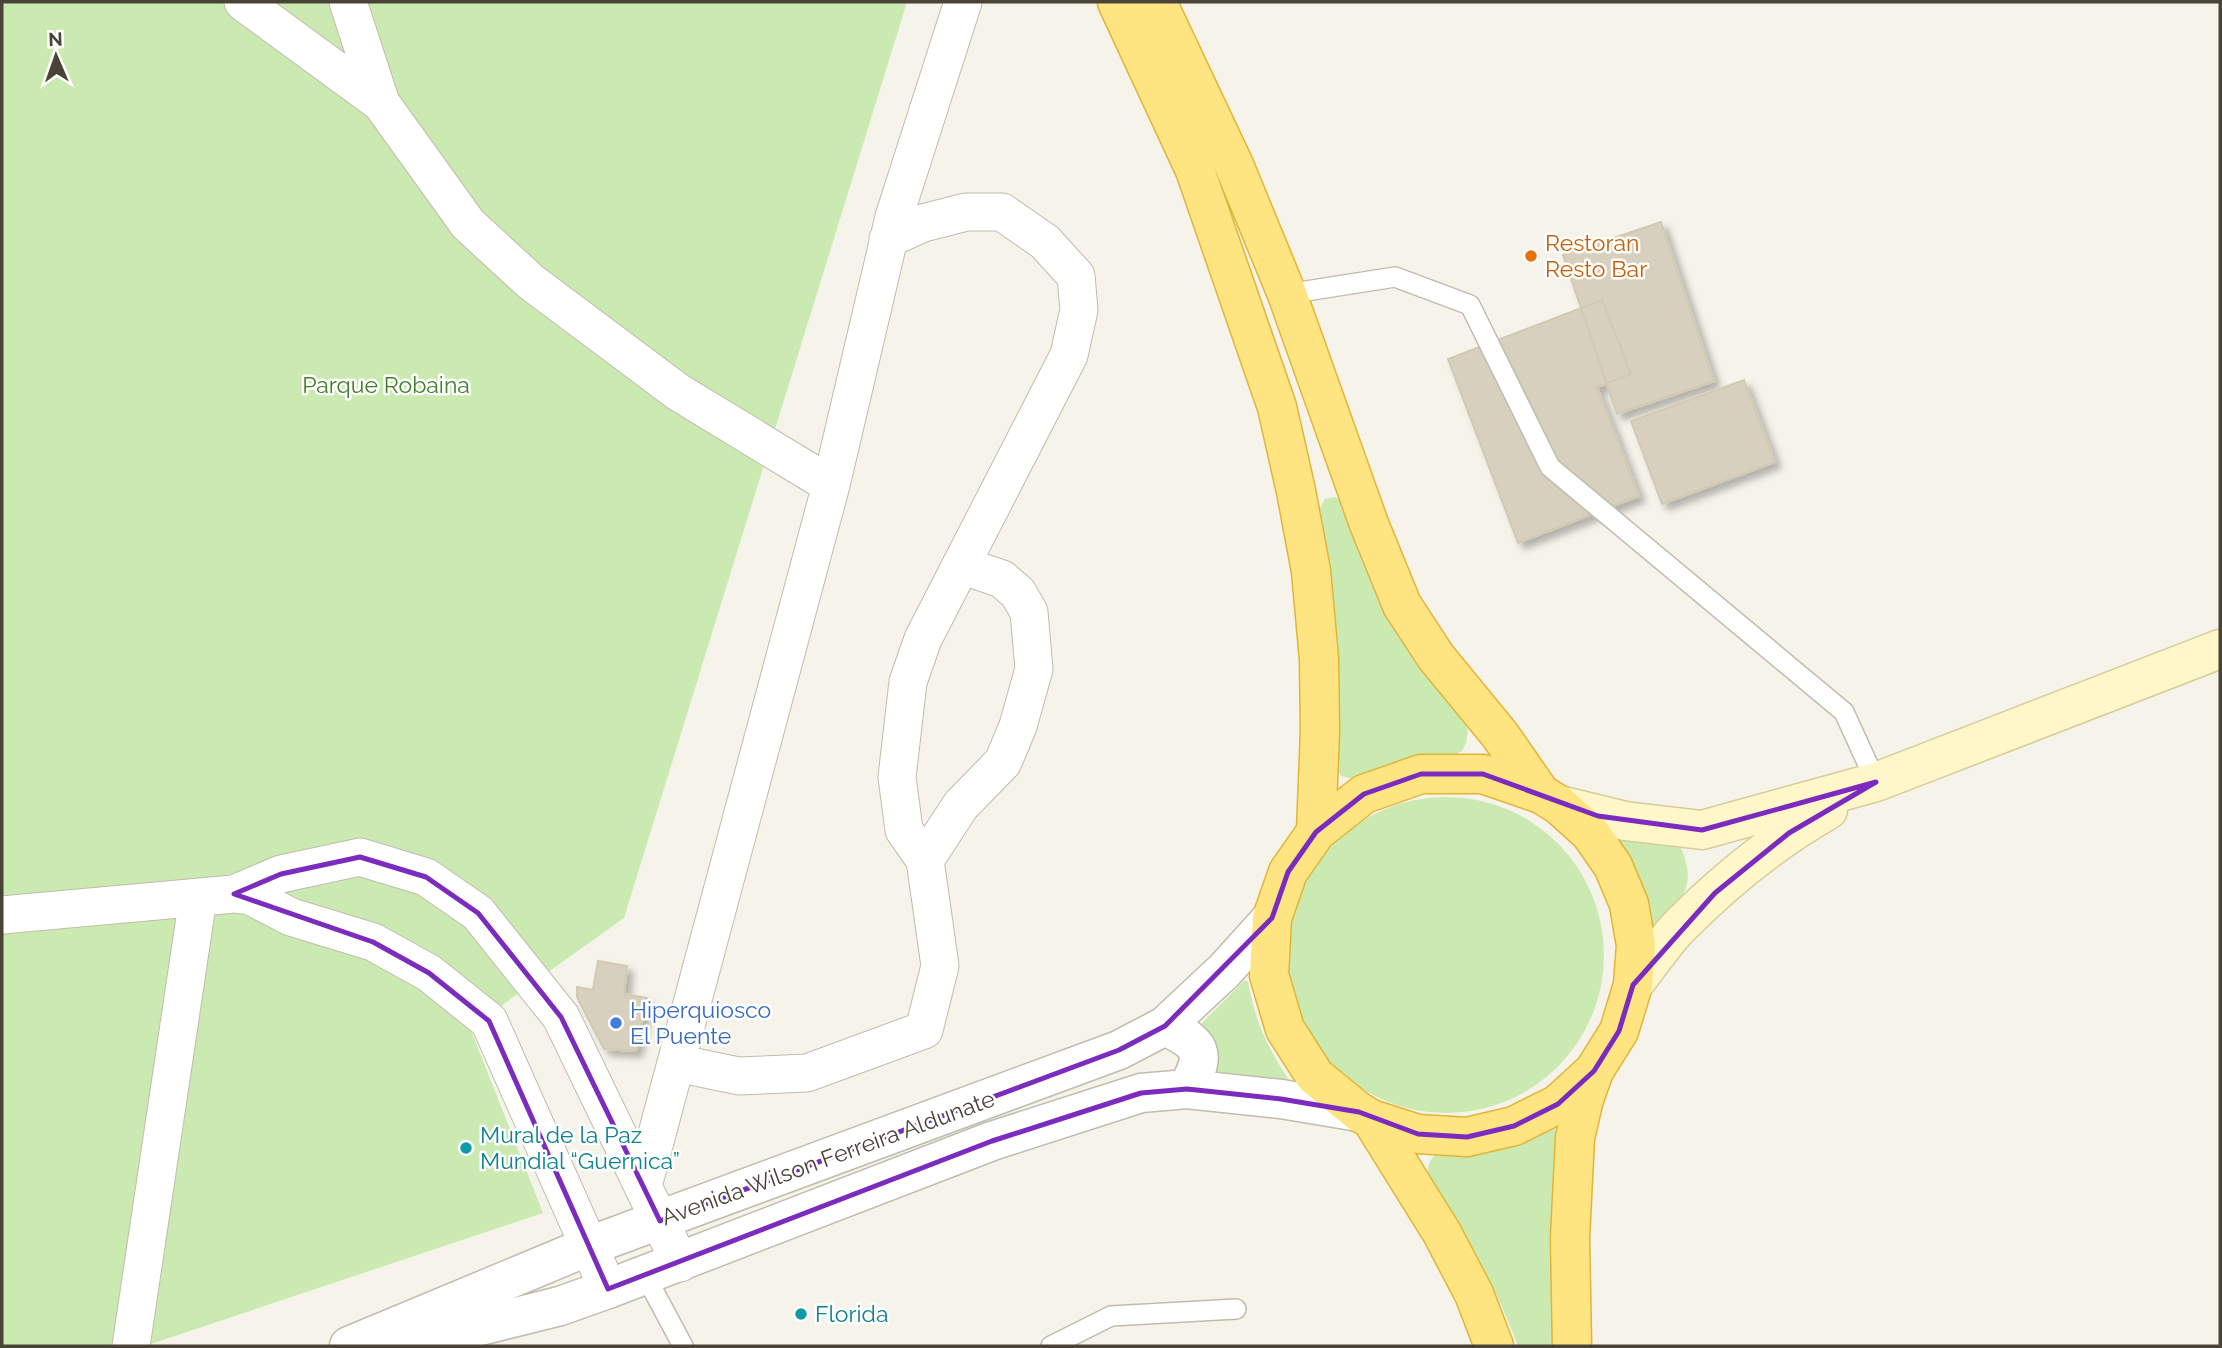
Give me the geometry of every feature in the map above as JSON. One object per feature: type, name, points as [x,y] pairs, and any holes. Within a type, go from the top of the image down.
[{"type":"highway","points":[[1117,2],[1195,170],[1277,407],[1311,571],[1317,634],[1320,731],[1316,832]]},
{"type":"highway","points":[[1157,2],[1234,165],[1287,294],[1369,524],[1402,605],[1436,657],[1550,800],[1590,833],[1613,866],[1629,904],[1636,944],[1633,985],[1619,1031],[1594,1071],[1575,1138],[1570,1238],[1572,1346]]},
{"type":"highway","points":[[1550,800],[1483,774],[1421,774],[1364,794],[1316,832],[1288,872],[1272,918],[1269,975],[1284,1029],[1315,1076],[1365,1115],[1418,1134],[1467,1137],[1514,1126],[1558,1104],[1594,1071]]},
{"type":"highway","points":[[1365,1115],[1442,1233],[1474,1294],[1494,1346]]},
{"type":"main road","points":[[1550,800],[1625,821],[1702,830],[1876,782],[2220,649]]},
{"type":"main road","points":[[1633,985],[1675,932],[1715,893],[1789,833],[1876,782]]},
{"type":"street","points":[[243,2],[381,103]]},
{"type":"street","points":[[348,2],[381,103],[468,225],[531,282],[678,391],[831,485]]},
{"type":"street","points":[[643,1186],[831,485],[888,239],[963,2]]},
{"type":"street","points":[[676,1063],[738,1076],[807,1073],[924,1030],[940,966],[925,859],[904,830],[897,777],[908,682],[923,639],[1069,355],[1080,310],[1076,276],[1045,242],[1002,212],[966,212],[923,223],[888,239]]},
{"type":"street","points":[[925,859],[961,805],[1003,762],[1018,726],[1034,669],[1029,612],[1018,593],[1002,579],[961,565]]},
{"type":"street","points":[[234,894],[281,874],[360,857],[426,877],[478,913],[562,1017],[680,1263]]},
{"type":"street","points":[[2,915],[234,894],[250,896],[290,917],[373,942],[429,973],[489,1021],[608,1289]]},
{"type":"street","points":[[131,1346],[198,898]]},
{"type":"street","name":"Avenida Wilson Ferreira Aldunate","points":[[349,1346],[589,1246],[1119,1050],[1166,1026],[1224,971],[1272,918]]},
{"type":"street","points":[[1166,1026],[1190,1038],[1197,1050],[1198,1068],[1187,1089]]},
{"type":"street","name":"Avenida Wilson Ferreira Aldunate","points":[[398,1346],[560,1306],[680,1263],[992,1141],[1141,1093],[1187,1089],[1281,1099],[1365,1115]]},
{"type":"lane","points":[[1287,294],[1395,277],[1470,305],[1550,467],[1844,712],[1876,782]]},
{"type":"lane","points":[[645,1275],[683,1346]]},
{"type":"lane","points":[[1051,1346],[1111,1316],[1236,1309]]},
{"type":"highlighted area","points":[[1421,774],[1483,774],[1598,816],[1702,830],[1876,782],[1789,833],[1715,893],[1633,985],[1619,1031],[1594,1071],[1558,1104],[1514,1126],[1467,1137],[1418,1134],[1359,1112],[1281,1099],[1187,1089],[1141,1093],[992,1141],[608,1289],[489,1021],[429,973],[373,942],[234,894],[281,874],[360,857],[426,877],[478,913],[561,1017],[660,1221],[1119,1050],[1165,1026],[1272,918],[1288,872],[1316,832],[1364,794]]},
{"type":"green space","name":"Parque Robaina","points":[[2,2],[907,2],[624,918],[470,1028],[543,1213],[145,1346],[2,1346]]},
{"type":"green space","points":[[1335,497],[1344,503],[1464,721],[1468,731],[1466,743],[1462,751],[1452,756],[1410,759],[1353,779],[1341,776],[1338,771],[1336,674],[1320,508],[1325,499]]},
{"type":"green space","points":[[1446,797],[1477,800],[1506,809],[1534,824],[1568,855],[1592,895],[1601,924],[1604,955],[1601,986],[1592,1015],[1577,1043],[1546,1077],[1506,1101],[1477,1110],[1446,1113],[1415,1110],[1386,1101],[1358,1086],[1324,1055],[1300,1015],[1291,986],[1288,955],[1291,924],[1300,895],[1315,867],[1346,833],[1386,809],[1415,800]]},
{"type":"green space","points":[[1606,831],[1649,844],[1681,848],[1688,874],[1687,884],[1679,901],[1654,927],[1647,926]]},
{"type":"green space","points":[[1245,980],[1248,982],[1263,1033],[1289,1080],[1288,1084],[1211,1073],[1198,1027]]},
{"type":"green space","points":[[1549,1125],[1561,1134],[1556,1346],[1518,1346],[1480,1261],[1433,1186],[1428,1166],[1435,1155]]},
{"type":"building","points":[[1661,222],[1714,381],[1617,414],[1563,255]]},
{"type":"building","points":[[1602,300],[1631,374],[1597,387],[1639,496],[1518,543],[1448,359]]},
{"type":"building","points":[[1744,380],[1775,462],[1662,504],[1631,421]]},
{"type":"building","name":"Hiperquiosco El Puente","points":[[598,961],[627,966],[624,994],[647,998],[636,1051],[604,1049],[577,997],[577,987],[593,990]]},
{"type":"place","name":"Restoran Resto Bar","points":[[1531,256]]},
{"type":"place","name":"Hiperquiosco El Puente","points":[[616,1023]]},
{"type":"place","name":"Mural de la Paz Mundial “Guernica”","points":[[466,1148]]},
{"type":"place","name":"Florida","points":[[801,1314]]}]
